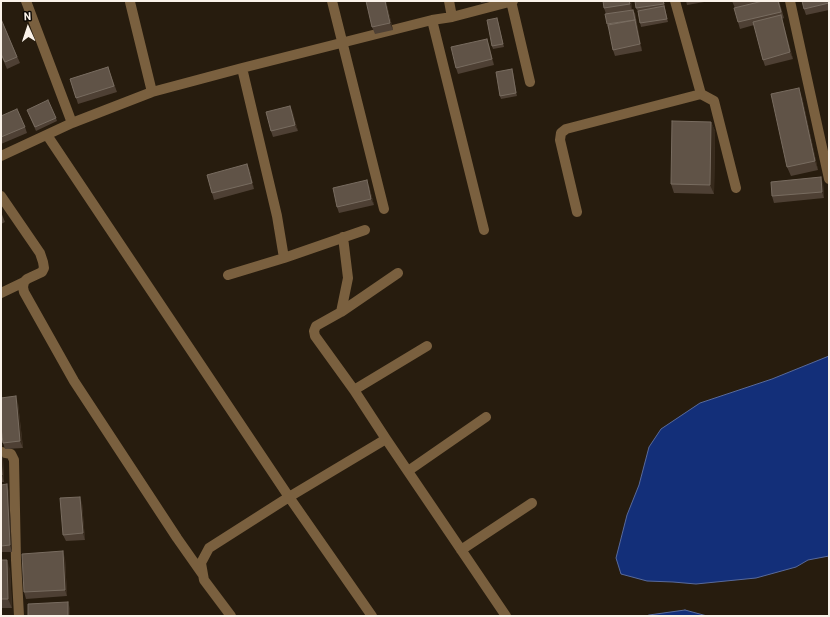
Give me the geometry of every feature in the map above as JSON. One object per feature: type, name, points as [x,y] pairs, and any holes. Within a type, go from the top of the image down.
[{"type":"street","points":[[26,1],[72,124]]},
{"type":"street","points":[[130,1],[152,92]]},
{"type":"street","points":[[332,1],[384,209]]},
{"type":"street","points":[[449,1],[452,17]]},
{"type":"street","points":[[1,156],[72,124],[152,92],[242,68],[512,1],[530,82]]},
{"type":"street","points":[[675,1],[701,94]]},
{"type":"street","points":[[790,1],[829,179]]},
{"type":"street","points":[[432,20],[484,230]]},
{"type":"street","points":[[242,68],[277,216],[284,258]]},
{"type":"street","points":[[577,212],[560,140],[561,133],[566,129],[701,94],[714,100],[736,188]]},
{"type":"street","points":[[47,136],[289,497],[372,616]]},
{"type":"street","points":[[1,196],[40,253],[44,268],[42,272],[1,293]]},
{"type":"street","points":[[228,275],[284,258],[365,230]]},
{"type":"street","points":[[341,312],[348,278],[343,237]]},
{"type":"street","points":[[398,273],[341,312],[316,326],[314,331],[315,336],[354,390],[506,616]]},
{"type":"street","points":[[24,282],[24,292],[74,381],[177,538],[203,574]]},
{"type":"street","points":[[354,390],[427,346]]},
{"type":"street","points":[[408,471],[486,417]]},
{"type":"street","points":[[230,616],[204,580],[201,563],[209,548],[289,497],[386,439]]},
{"type":"street","points":[[1,452],[11,454],[14,460],[12,560],[19,616]]},
{"type":"street","points":[[461,550],[532,503]]},
{"type":"water","points":[[829,356],[829,556],[808,560],[796,567],[756,578],[696,584],[647,581],[621,574],[616,558],[627,515],[639,485],[649,447],[661,429],[700,403],[772,379]]},
{"type":"water","points":[[685,610],[707,616],[646,616],[649,615]]},
{"type":"building","points":[[366,1],[385,1],[390,23],[372,27]]},
{"type":"building","points":[[603,1],[629,1],[630,4],[604,8]]},
{"type":"building","points":[[635,1],[663,1],[664,4],[636,8]]},
{"type":"building","points":[[763,1],[778,1],[781,12],[738,22],[734,8]]},
{"type":"building","points":[[802,1],[829,1],[829,3],[804,9]]},
{"type":"building","points":[[664,6],[667,19],[640,23],[638,11]]},
{"type":"building","points":[[633,10],[635,20],[607,24],[605,14]]},
{"type":"building","points":[[781,15],[790,52],[763,60],[753,22]]},
{"type":"building","points":[[497,18],[503,44],[492,46],[487,20]]},
{"type":"building","points":[[1,19],[17,57],[5,62],[1,54]]},
{"type":"building","points":[[635,20],[640,44],[613,50],[608,25]]},
{"type":"building","points":[[487,39],[492,59],[456,68],[451,47]]},
{"type":"building","points":[[108,67],[114,86],[76,98],[70,79]]},
{"type":"building","points":[[512,69],[516,93],[500,96],[496,72]]},
{"type":"building","points":[[799,88],[815,161],[787,167],[771,94]]},
{"type":"building","points":[[48,100],[56,118],[35,127],[27,110]]},
{"type":"building","points":[[290,106],[295,125],[271,131],[266,112]]},
{"type":"building","points":[[17,109],[25,127],[1,137],[1,116]]},
{"type":"building","points":[[672,121],[711,122],[710,185],[671,184]]},
{"type":"building","points":[[247,164],[252,183],[212,193],[207,175]]},
{"type":"building","points":[[821,177],[822,192],[772,196],[771,182]]},
{"type":"building","points":[[367,180],[371,199],[337,207],[333,188]]},
{"type":"building","points":[[16,396],[20,441],[3,443],[1,428],[1,398]]},
{"type":"building","points":[[7,484],[10,545],[1,546],[1,485]]},
{"type":"building","points":[[80,497],[83,533],[63,535],[60,498]]},
{"type":"building","points":[[63,551],[65,590],[24,592],[22,554]]},
{"type":"building","points":[[1,560],[7,560],[8,599],[1,599]]},
{"type":"building","points":[[68,602],[68,616],[28,616],[28,604]]}]
